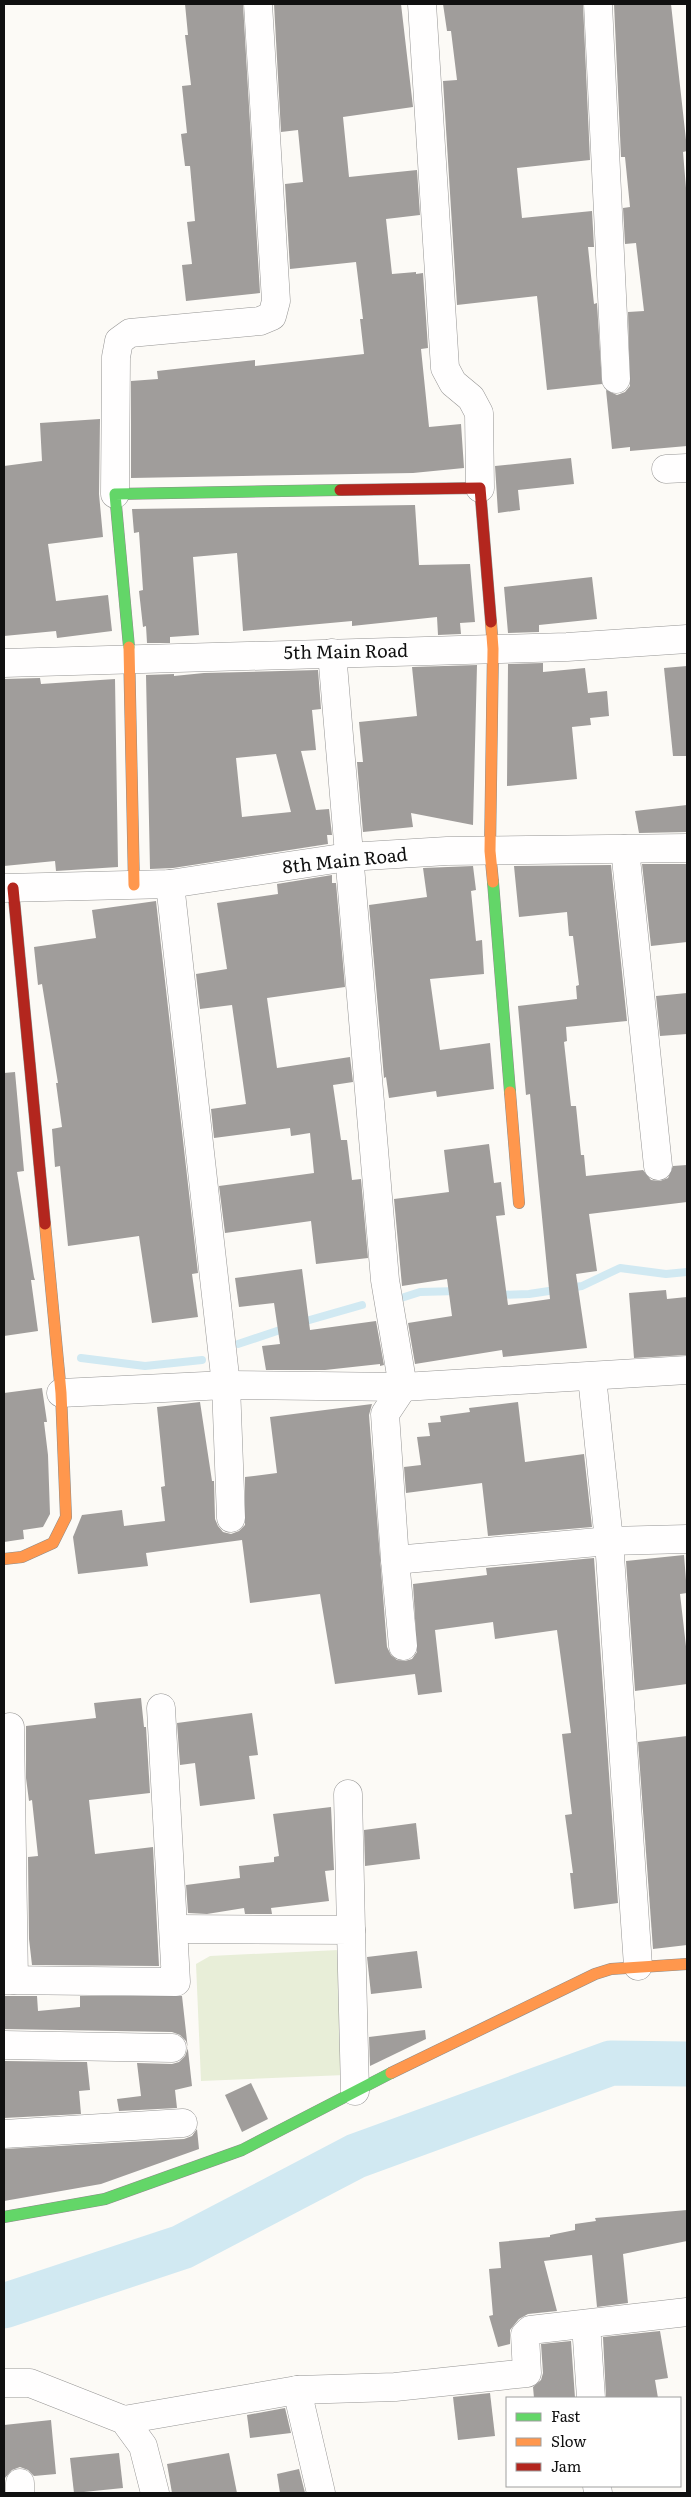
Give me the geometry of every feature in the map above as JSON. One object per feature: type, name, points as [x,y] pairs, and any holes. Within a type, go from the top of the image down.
[{"type":"street","points":[[134,885],[130,659],[115,494],[116,357],[120,341],[130,333],[260,321],[272,316],[276,301],[258,4]]},
{"type":"street","points":[[422,4],[445,368],[453,383],[471,398],[479,413],[480,488],[493,649],[490,851],[519,1203]]},
{"type":"street","points":[[598,4],[616,379]]},
{"type":"street","points":[[115,494],[480,488]]},
{"type":"street","name":"5th Main Road","points":[[4,663],[332,652],[567,647],[687,638]]},
{"type":"street","points":[[332,652],[385,1280],[403,1387],[385,1414],[403,1646]]},
{"type":"street","name":"8th Main Road","points":[[8,888],[170,884],[348,857],[490,851],[687,848]]},
{"type":"street","points":[[625,849],[658,1166]]},
{"type":"street","points":[[170,884],[226,1385],[231,1518]]},
{"type":"street","points":[[4,1559],[22,1557],[53,1543],[66,1517],[61,1393],[8,888]]},
{"type":"street","points":[[61,1393],[226,1385],[403,1387],[687,1370]]},
{"type":"street","points":[[592,1377],[609,1542],[638,1966]]},
{"type":"street","points":[[395,1560],[609,1542],[687,1539]]},
{"type":"street","points":[[10,1726],[9,1980],[176,1982],[161,1708]]},
{"type":"street","points":[[348,1794],[355,2090]]},
{"type":"street","points":[[174,1929],[351,1930]]},
{"type":"street","points":[[4,2217],[105,2199],[242,2150],[355,2090],[595,1974],[611,1969],[638,1966],[687,1964]]},
{"type":"street","points":[[4,2045],[172,2048]]},
{"type":"street","points":[[4,2134],[183,2123]]},
{"type":"street","points":[[124,2420],[297,2390],[395,2387],[526,2372],[524,2335],[530,2330],[687,2312]]},
{"type":"street","points":[[586,2324],[591,2397]]},
{"type":"street","points":[[4,2383],[30,2383],[124,2420],[144,2446],[155,2493]]},
{"type":"street","points":[[297,2390],[321,2493]]},
{"type":"green space","points":[[339,1950],[345,2075],[201,2081],[196,1964],[210,1956]]},
{"type":"building","points":[[185,4],[243,4],[260,293],[186,301],[182,265],[192,264],[187,222],[195,221],[190,166],[185,166],[181,134],[187,133],[182,86],[191,85],[185,35],[188,35]]},
{"type":"building","points":[[274,4],[401,4],[413,107],[343,117],[349,177],[417,170],[420,215],[386,219],[392,274],[423,273],[428,348],[421,349],[429,427],[461,424],[464,468],[413,473],[131,478],[131,381],[158,379],[157,371],[255,360],[255,366],[364,354],[360,319],[363,319],[356,262],[290,269],[285,184],[303,182],[298,130],[281,132]]},
{"type":"building","points":[[443,4],[583,4],[590,160],[517,168],[522,218],[592,211],[594,247],[588,247],[594,304],[597,303],[602,384],[547,390],[537,296],[457,305],[443,81],[457,80],[451,31],[447,31]]},
{"type":"building","points":[[614,4],[671,4],[687,149],[687,151],[683,152],[687,200],[687,446],[630,451],[630,447],[612,449],[606,390],[617,395],[625,392],[630,386],[628,312],[644,311],[636,243],[625,244],[623,208],[630,207],[625,157],[621,157]]},
{"type":"building","points":[[100,419],[99,494],[103,537],[48,544],[56,601],[108,595],[112,631],[57,638],[56,631],[4,636],[4,466],[42,461],[40,423]]},
{"type":"building","points":[[571,458],[574,484],[518,490],[520,510],[498,513],[495,466]]},
{"type":"building","points":[[415,505],[419,565],[470,564],[475,622],[460,623],[461,634],[438,635],[437,617],[352,626],[352,621],[243,631],[237,553],[193,557],[199,635],[170,637],[170,643],[147,643],[146,626],[143,627],[139,591],[143,590],[139,532],[134,533],[132,509]]},
{"type":"building","points":[[592,577],[597,619],[539,625],[539,632],[508,633],[504,587]]},
{"type":"building","points":[[543,663],[543,672],[585,668],[588,693],[607,691],[609,716],[590,718],[591,725],[572,727],[577,779],[507,786],[508,664]]},
{"type":"building","points":[[477,665],[473,825],[411,813],[413,827],[363,832],[357,762],[363,762],[359,722],[417,716],[412,667]]},
{"type":"building","points":[[687,666],[687,756],[673,756],[664,668]]},
{"type":"building","points":[[318,670],[321,709],[312,710],[316,750],[301,751],[316,810],[329,809],[332,835],[327,835],[328,844],[173,868],[150,869],[146,675],[174,674],[174,676],[204,673]],"holes":[[[276,754],[291,812],[242,817],[236,758]]]},
{"type":"building","points":[[40,678],[41,684],[115,679],[118,867],[56,871],[55,861],[4,866],[4,679]]},
{"type":"building","points":[[687,805],[687,832],[639,833],[635,811]]},
{"type":"building","points":[[642,864],[687,864],[687,942],[651,946]]},
{"type":"building","points":[[611,865],[627,1021],[566,1027],[567,1041],[564,1042],[571,1106],[576,1106],[581,1155],[584,1155],[586,1176],[643,1170],[651,1180],[660,1181],[668,1178],[673,1166],[687,1165],[687,1202],[589,1214],[597,1271],[576,1274],[587,1348],[503,1357],[502,1350],[415,1364],[408,1323],[452,1316],[447,1279],[402,1286],[394,1199],[449,1192],[444,1150],[489,1144],[494,1183],[501,1182],[505,1215],[496,1216],[508,1305],[550,1299],[530,1094],[526,1095],[518,1006],[577,999],[576,986],[579,985],[573,936],[569,936],[567,912],[519,917],[514,866]]},
{"type":"building","points":[[473,866],[476,890],[471,891],[476,941],[482,940],[484,974],[430,979],[440,1050],[490,1043],[494,1089],[437,1097],[436,1091],[389,1098],[386,1077],[384,1078],[369,905],[427,897],[423,868]]},
{"type":"building","points":[[332,875],[332,883],[336,883],[345,987],[267,998],[277,1068],[350,1057],[353,1082],[333,1085],[341,1140],[347,1140],[352,1180],[361,1179],[368,1258],[316,1264],[311,1221],[225,1233],[219,1186],[314,1173],[310,1133],[291,1136],[290,1128],[214,1138],[211,1109],[246,1104],[232,1005],[200,1009],[196,974],[227,969],[217,903],[278,894],[277,884]]},
{"type":"building","points":[[156,901],[198,1273],[192,1274],[198,1317],[152,1323],[139,1236],[68,1246],[60,1166],[55,1167],[52,1129],[62,1127],[56,1083],[58,1083],[42,984],[38,985],[34,947],[96,938],[92,910]]},
{"type":"building","points":[[687,993],[687,1034],[660,1036],[656,996]]},
{"type":"building","points":[[15,1072],[24,1171],[17,1172],[35,1280],[31,1280],[38,1331],[4,1336],[4,1073]]},
{"type":"building","points":[[302,1269],[310,1330],[376,1321],[384,1365],[325,1370],[266,1370],[262,1346],[280,1344],[274,1303],[239,1307],[235,1278]]},
{"type":"building","points":[[666,1290],[667,1299],[687,1297],[687,1355],[634,1358],[629,1293]]},
{"type":"building","points":[[42,1388],[47,1422],[44,1422],[48,1455],[50,1514],[43,1527],[23,1530],[24,1539],[4,1542],[4,1393]]},
{"type":"building","points":[[200,1402],[212,1481],[214,1481],[215,1519],[223,1532],[231,1534],[239,1531],[245,1525],[245,1477],[277,1473],[270,1417],[372,1404],[369,1415],[387,1647],[391,1655],[397,1660],[405,1661],[412,1659],[417,1652],[413,1584],[487,1575],[486,1568],[594,1558],[618,1903],[574,1909],[570,1873],[573,1873],[565,1815],[572,1814],[562,1734],[571,1733],[557,1630],[495,1639],[493,1622],[435,1630],[442,1692],[418,1695],[415,1674],[335,1684],[320,1594],[250,1603],[242,1540],[146,1553],[148,1566],[78,1574],[73,1537],[82,1515],[122,1510],[124,1526],[165,1521],[161,1487],[165,1486],[157,1407]]},
{"type":"building","points":[[518,1402],[525,1462],[584,1454],[592,1527],[488,1536],[482,1483],[406,1493],[404,1467],[421,1465],[417,1437],[430,1436],[428,1423],[441,1422],[440,1416],[470,1412],[469,1408]]},
{"type":"building","points":[[684,1555],[687,1593],[680,1594],[687,1655],[687,1684],[635,1691],[626,1561]]},
{"type":"building","points":[[141,1698],[144,1727],[146,1727],[150,1793],[89,1800],[95,1854],[153,1847],[159,1966],[32,1965],[29,1939],[28,1857],[38,1856],[32,1800],[29,1801],[26,1778],[26,1726],[96,1718],[94,1703]]},
{"type":"building","points":[[252,1713],[258,1755],[249,1756],[255,1799],[200,1806],[195,1763],[180,1765],[177,1723]]},
{"type":"building","points":[[687,1736],[687,1945],[653,1949],[638,1742]]},
{"type":"building","points":[[331,1807],[334,1870],[325,1871],[329,1901],[271,1908],[272,1914],[245,1914],[244,1908],[207,1914],[188,1913],[186,1885],[240,1878],[239,1866],[274,1862],[274,1857],[279,1856],[273,1814]]},
{"type":"building","points":[[416,1823],[420,1859],[365,1866],[364,1830]]},
{"type":"building","points":[[417,1951],[422,1988],[371,1994],[367,1957]]},
{"type":"building","points":[[4,1996],[37,1996],[38,2011],[80,2007],[80,1996],[182,1996],[188,2047],[186,2041],[180,2035],[172,2032],[4,2029]]},
{"type":"building","points":[[425,2030],[426,2039],[370,2066],[369,2037]]},
{"type":"building","points":[[188,2048],[192,2086],[175,2090],[177,2108],[119,2111],[117,2099],[141,2096],[137,2063],[172,2064],[179,2062],[185,2056]]},
{"type":"building","points":[[4,2061],[87,2062],[90,2090],[79,2091],[81,2114],[4,2118]]},
{"type":"building","points":[[251,2083],[268,2119],[242,2132],[225,2095]]},
{"type":"building","points":[[197,2129],[199,2149],[101,2184],[4,2201],[4,2149],[184,2139],[192,2136]]},
{"type":"building","points":[[687,2210],[687,2241],[623,2254],[628,2303],[597,2307],[592,2255],[544,2261],[557,2311],[528,2314],[519,2319],[510,2330],[510,2344],[498,2347],[489,2316],[493,2315],[489,2269],[501,2268],[499,2242],[550,2237],[550,2235],[575,2230],[575,2224],[596,2221],[595,2218]]},
{"type":"building","points":[[660,2331],[668,2378],[655,2380],[658,2397],[606,2397],[603,2337]]},
{"type":"building","points":[[571,2341],[575,2397],[534,2397],[533,2387],[541,2380],[543,2373],[541,2344]]},
{"type":"building","points":[[490,2393],[495,2436],[458,2440],[453,2397]]},
{"type":"building","points":[[285,2408],[291,2433],[250,2438],[247,2415]]},
{"type":"building","points":[[51,2420],[56,2474],[34,2476],[28,2470],[20,2467],[12,2470],[4,2479],[4,2425]]},
{"type":"building","points":[[119,2453],[123,2488],[74,2493],[70,2458]]},
{"type":"building","points":[[229,2453],[237,2493],[172,2493],[167,2464]]},
{"type":"building","points":[[299,2469],[305,2493],[280,2493],[277,2474]]},
{"type":"waterway","points":[[496,1295],[529,1294],[582,1286],[620,1268],[666,1274],[687,1272]]},
{"type":"waterway","points":[[398,1299],[420,1292],[458,1291]]},
{"type":"waterway","points":[[299,1323],[362,1305]]},
{"type":"waterway","points":[[238,1344],[286,1328]]},
{"type":"waterway","points":[[81,1358],[145,1366],[202,1360]]},
{"type":"waterway","points":[[4,2306],[182,2247],[356,2156],[611,2063],[687,2064]]},
{"type":"traffic: fast","points":[[129,647],[115,494],[340,490]]},
{"type":"traffic: fast","points":[[493,882],[510,1092]]},
{"type":"traffic: fast","points":[[4,2217],[105,2199],[242,2150],[391,2073]]},
{"type":"traffic: slow","points":[[491,622],[493,649],[490,851],[493,882]]},
{"type":"traffic: slow","points":[[129,647],[134,885]]},
{"type":"traffic: slow","points":[[510,1092],[519,1203]]},
{"type":"traffic: slow","points":[[4,1559],[22,1557],[53,1543],[66,1517],[61,1393],[45,1224]]},
{"type":"traffic: slow","points":[[391,2073],[595,1974],[611,1969],[687,1964]]},
{"type":"traffic: jam","points":[[340,490],[480,488],[491,622]]},
{"type":"traffic: jam","points":[[13,888],[45,1224]]}]
